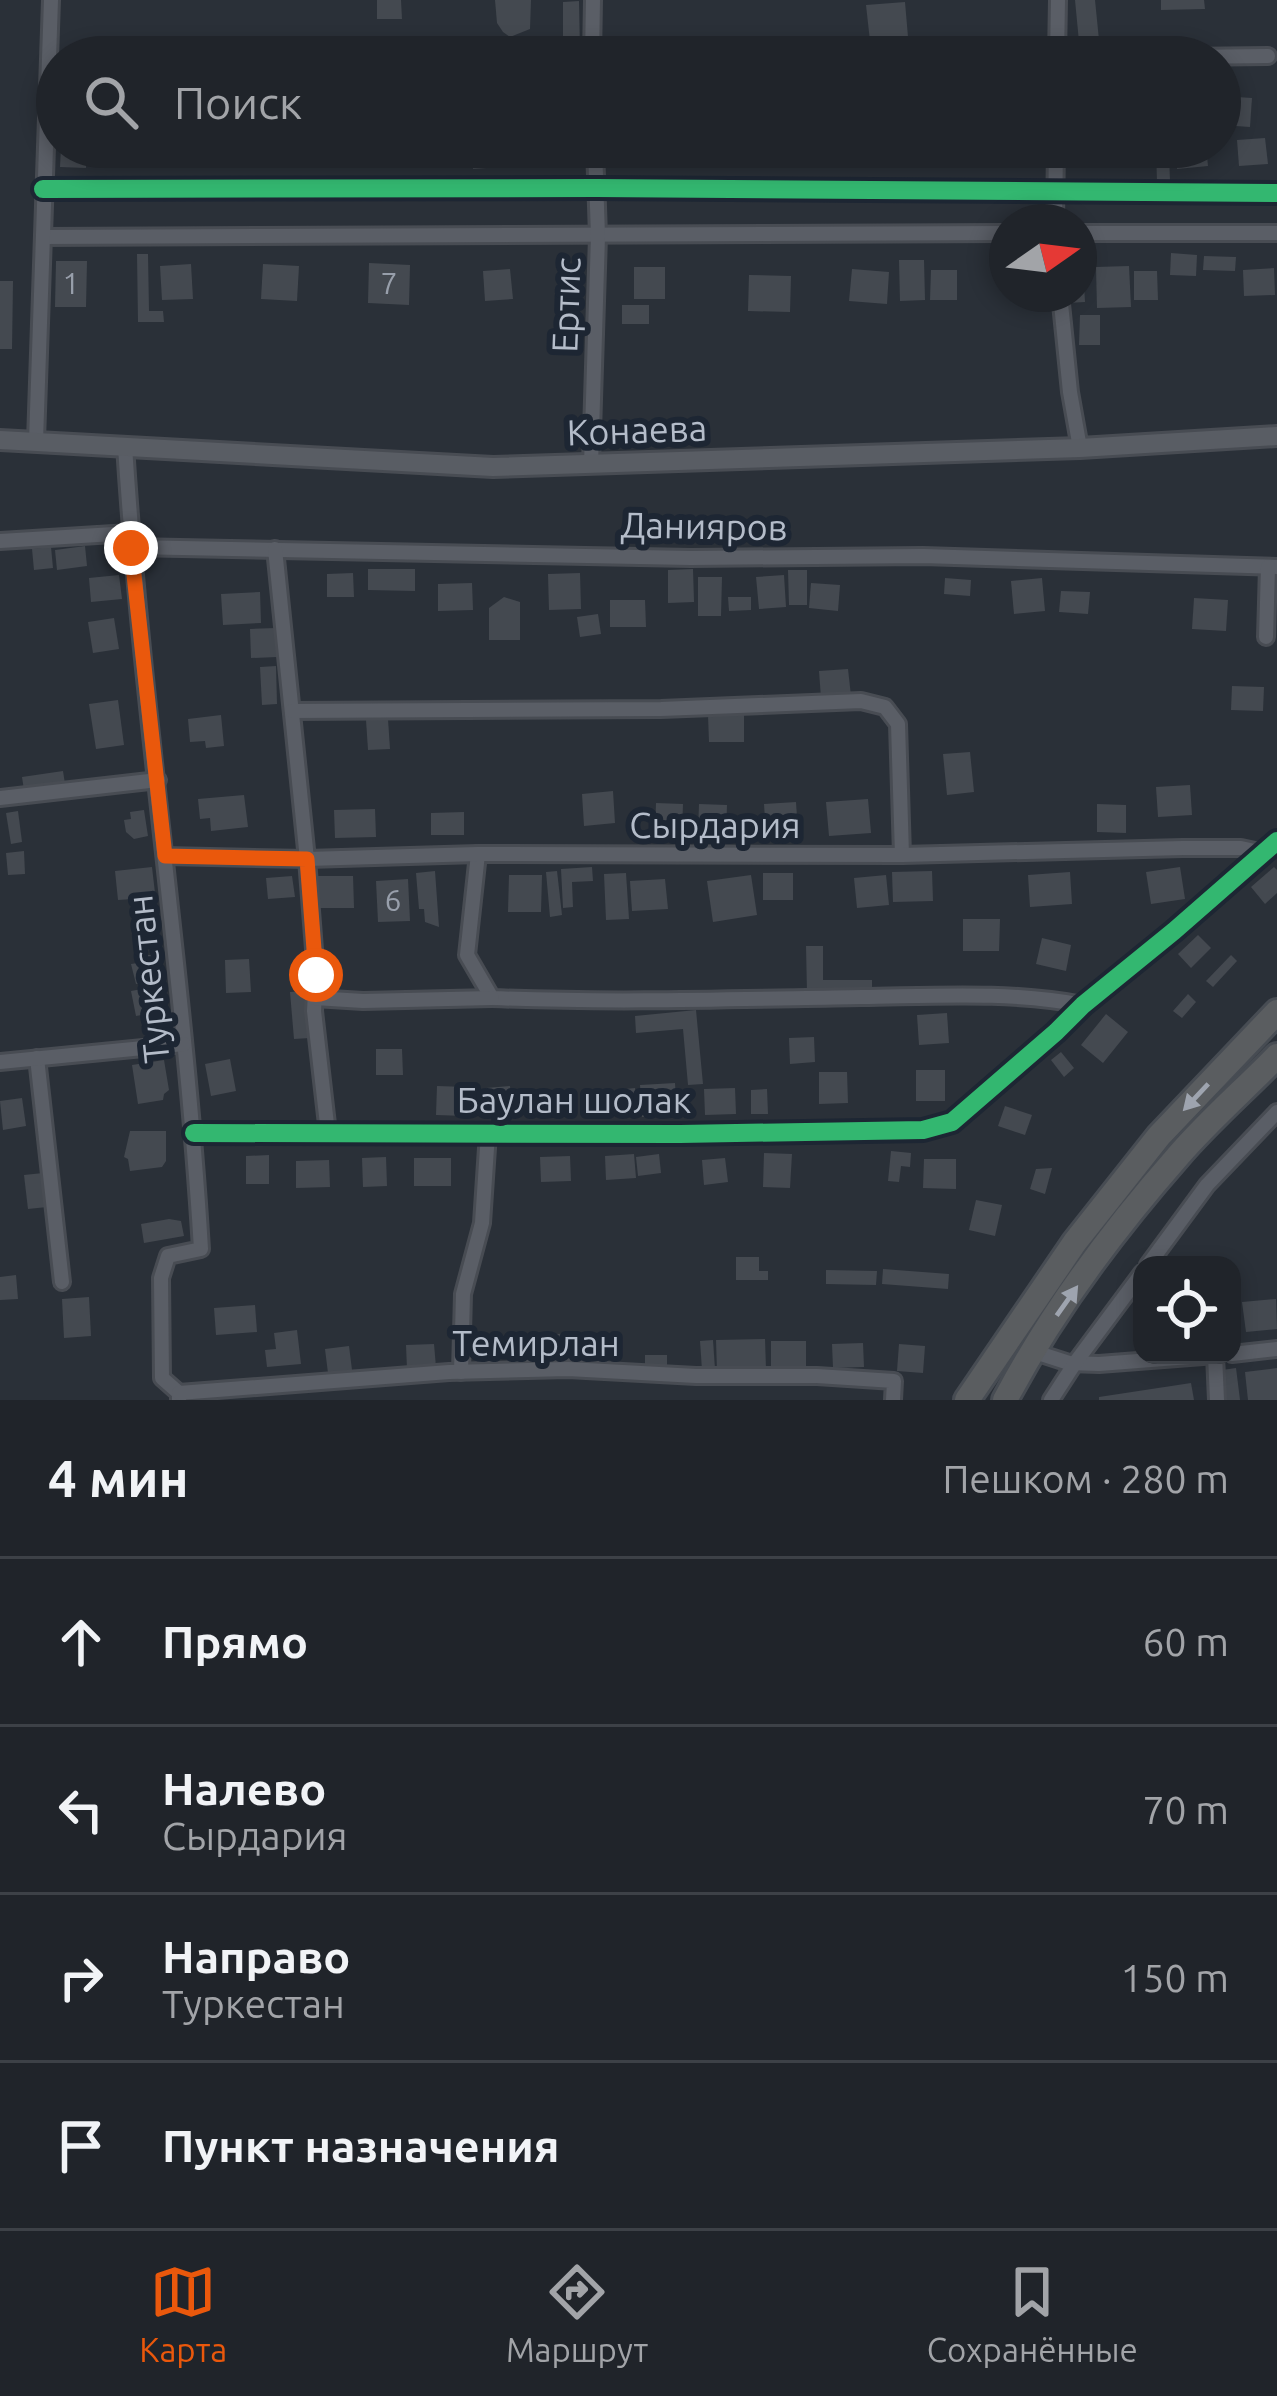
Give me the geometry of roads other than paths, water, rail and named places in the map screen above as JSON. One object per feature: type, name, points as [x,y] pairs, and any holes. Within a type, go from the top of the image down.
[{"type":"highway","points":[[967,1400],[1075,1242],[1159,1136],[1277,1012]]},
{"type":"highway","points":[[1005,1400],[1096,1258],[1179,1154],[1277,1056]]},
{"type":"main road","name":"Конаева","points":[[0,440],[493,467],[1080,448],[1277,436]]},
{"type":"street","points":[[50,0],[52,36]]},
{"type":"street","points":[[592,36],[593,0]]},
{"type":"street","points":[[1057,36],[1058,0]]},
{"type":"street","points":[[1241,56],[1268,56]]},
{"type":"street","points":[[36,441],[45,168]]},
{"type":"street","name":"Ертис","points":[[591,465],[596,168]]},
{"type":"street","points":[[1056,168],[1056,204]]},
{"type":"street","points":[[44,189],[1277,193]]},
{"type":"street","points":[[43,237],[989,233]]},
{"type":"street","points":[[1097,233],[1277,233]]},
{"type":"street","points":[[1062,312],[1080,448]]},
{"type":"street","name":"Туркестан","points":[[125,446],[194,1132],[201,1249],[167,1256],[161,1278],[162,1378],[179,1396]]},
{"type":"street","name":"Данияров","points":[[0,541],[131,540],[275,549],[691,558],[922,556],[1272,567]]},
{"type":"street","points":[[275,549],[307,859],[328,1133]]},
{"type":"street","points":[[1266,638],[1272,567]]},
{"type":"street","points":[[292,711],[662,709],[861,700],[885,706],[898,724],[902,855]]},
{"type":"street","points":[[0,798],[158,780]]},
{"type":"street","points":[[315,998],[954,995],[1083,1005],[1277,841]]},
{"type":"street","name":"Сырдария","points":[[165,856],[902,855],[1183,848],[1264,853]]},
{"type":"street","points":[[478,854],[467,955],[492,998]]},
{"type":"street","name":"Баулан шолак","points":[[194,1132],[923,1130],[952,1122],[1083,1005]]},
{"type":"street","points":[[0,1062],[184,1044]]},
{"type":"street","points":[[38,1058],[62,1282]]},
{"type":"street","points":[[1155,1256],[1208,1185],[1277,1112]]},
{"type":"street","points":[[461,1372],[463,1294],[482,1223],[488,1133]]},
{"type":"street","points":[[1051,1400],[1133,1285]]},
{"type":"street","points":[[1241,1353],[1277,1349]]},
{"type":"street","points":[[1033,1351],[1075,1363],[1133,1361]]},
{"type":"street","points":[[1216,1364],[1217,1400]]},
{"type":"street","name":"Темирлан","points":[[179,1396],[461,1372],[568,1370],[895,1382],[893,1400]]}]
